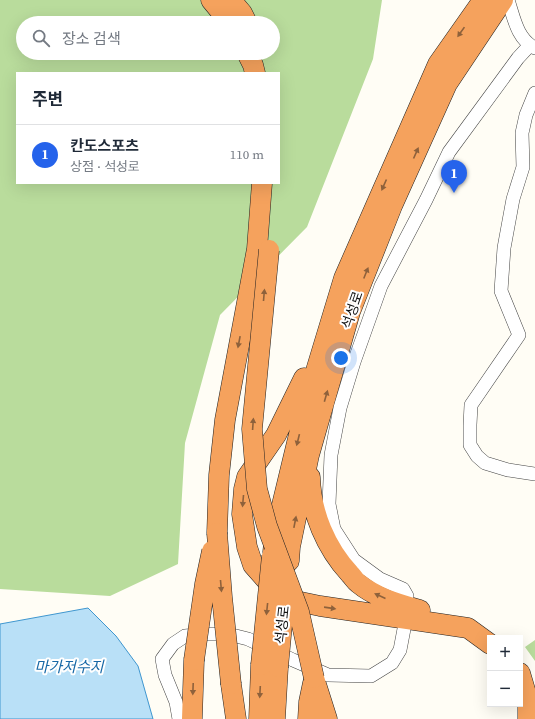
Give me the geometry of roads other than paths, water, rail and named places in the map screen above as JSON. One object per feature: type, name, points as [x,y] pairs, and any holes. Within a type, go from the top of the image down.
[{"type":"highway","points":[[211,0],[224,16]]},
{"type":"highway","points":[[231,0],[244,16]]},
{"type":"highway","name":"석성로","points":[[259,719],[270,666],[281,558],[275,534],[308,397],[328,329],[344,278],[438,64],[483,0]]},
{"type":"highway","name":"석성로","points":[[281,558],[290,547],[309,455],[350,312],[392,206],[447,84],[503,0]]},
{"type":"highway","points":[[250,60],[255,72]]},
{"type":"highway","points":[[264,60],[267,72]]},
{"type":"highway","points":[[262,184],[263,249],[252,429],[256,489],[267,526],[299,612],[314,678],[309,702],[314,718]]},
{"type":"highway","points":[[236,719],[222,597],[217,533],[219,474],[224,420],[263,249],[275,184]]},
{"type":"highway","points":[[328,329],[276,435],[247,477],[244,489],[242,514],[247,546],[254,565],[275,590],[296,601],[320,606],[468,628],[487,642]]},
{"type":"highway","points":[[309,455],[310,484],[316,515],[328,544],[341,564],[358,583],[375,594],[397,604],[469,621],[489,635]]},
{"type":"highway","points":[[192,719],[194,660],[204,584],[217,533]]},
{"type":"highway","name":"석성로","points":[[270,666],[275,719]]},
{"type":"highway","points":[[523,683],[528,700],[528,719]]},
{"type":"highway","points":[[519,707],[520,719]]},
{"type":"lane","points":[[407,596],[403,589],[380,579],[354,560],[334,529],[329,504],[330,455],[340,408],[354,362],[381,286],[426,200],[449,152],[518,58],[532,47],[520,35],[508,0]]},
{"type":"lane","points":[[535,93],[526,115],[522,133],[524,166],[513,199],[504,248],[500,291],[519,335],[471,405],[470,425],[470,445],[477,456],[485,463],[508,470],[535,474]]},
{"type":"lane","points":[[179,719],[176,702],[165,675],[162,659],[173,644],[185,636],[205,634],[236,636],[248,639],[328,675],[371,676],[392,664],[400,650],[404,629]]},
{"type":"water","name":"마가저수지","points":[[88,608],[116,636],[138,666],[153,719],[0,719],[0,624]]},
{"type":"place","name":"칸도스포츠","points":[[454,193]]}]
